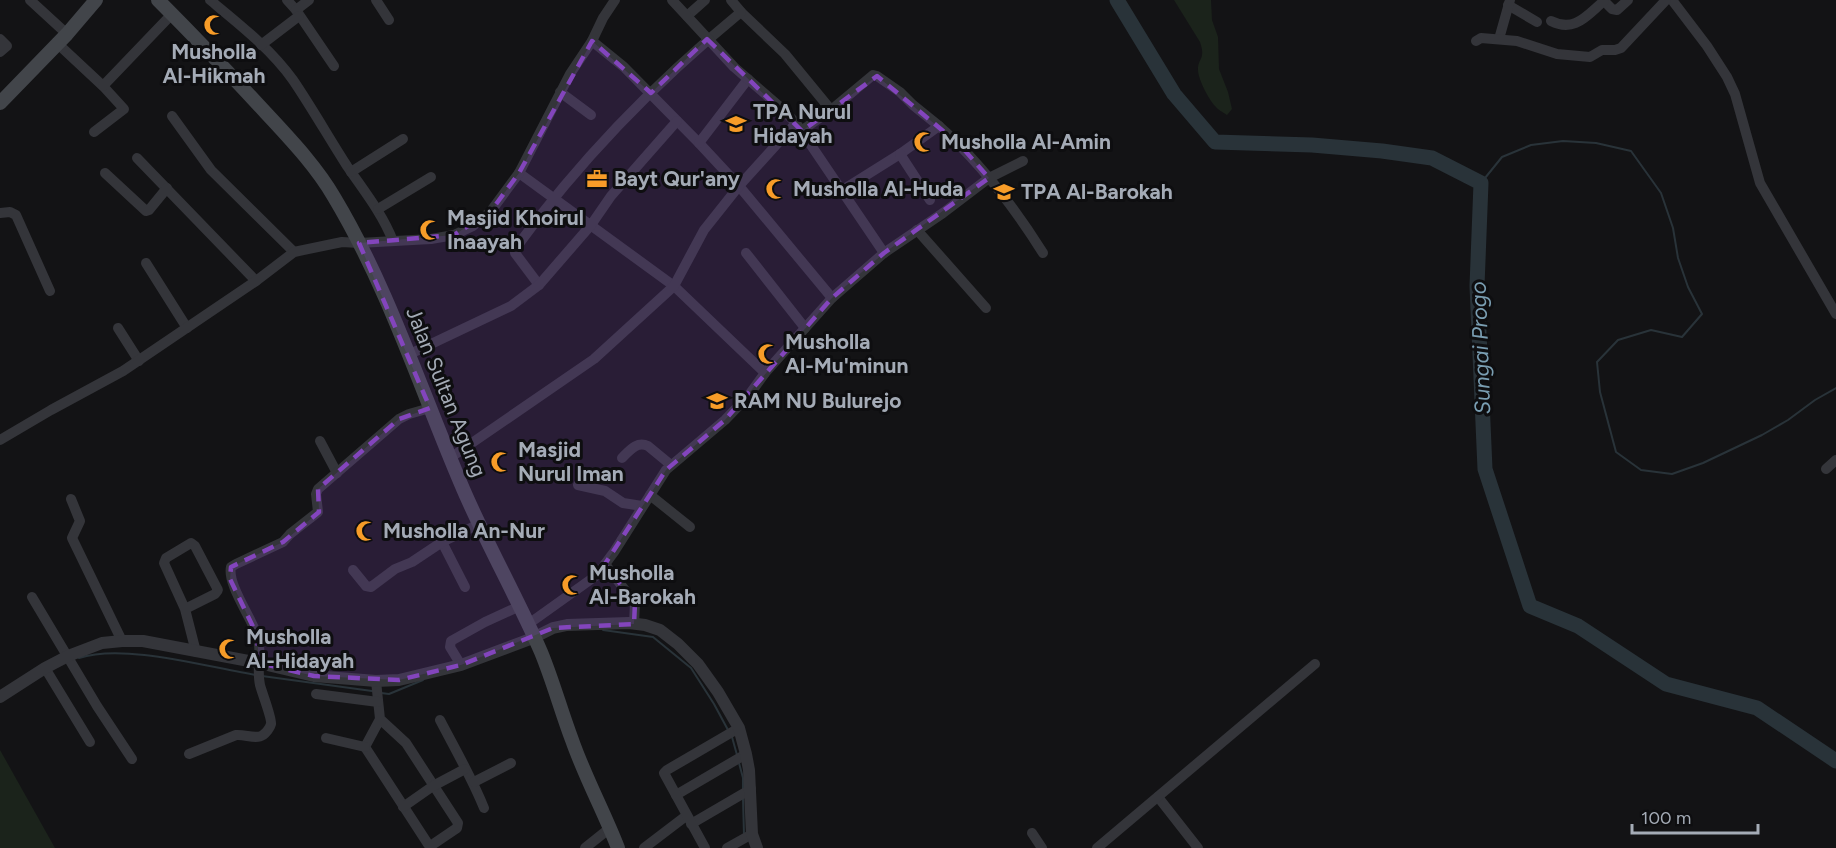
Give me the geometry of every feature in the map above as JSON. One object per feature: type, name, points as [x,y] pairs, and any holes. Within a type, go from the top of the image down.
[{"type":"main road","points":[[0,103],[63,39],[96,0]]},
{"type":"main road","name":"Jalan Sultan Agung","points":[[158,0],[222,65],[303,154],[333,195],[359,243],[410,354],[450,458],[552,678],[572,742],[618,848]]},
{"type":"street","points":[[30,0],[124,110],[94,132]]},
{"type":"street","points":[[210,0],[261,45],[292,79],[351,172],[378,209],[393,241]]},
{"type":"street","points":[[287,0],[334,66]]},
{"type":"street","points":[[261,45],[298,13],[309,0]]},
{"type":"street","points":[[376,0],[389,20]]},
{"type":"street","points":[[0,440],[139,361],[256,281],[294,252],[342,242],[431,239],[454,235],[474,226],[491,211],[519,173],[560,92],[615,0]]},
{"type":"street","points":[[672,0],[707,39],[798,128],[884,253]]},
{"type":"street","points":[[687,16],[705,0]]},
{"type":"street","points":[[731,0],[784,54],[831,110]]},
{"type":"street","points":[[1551,21],[1561,26],[1572,25],[1604,0],[1612,9],[1617,10],[1628,0]]},
{"type":"street","points":[[1476,41],[1481,38],[1517,41],[1557,54],[1590,57],[1602,50],[1620,48],[1666,0]]},
{"type":"street","points":[[1672,0],[1727,77],[1735,94],[1760,183],[1836,314]]},
{"type":"street","points":[[1499,39],[1509,2],[1537,22]]},
{"type":"street","points":[[539,285],[514,250],[539,216],[577,170],[651,93],[707,39],[741,12]]},
{"type":"street","points":[[103,86],[172,14]]},
{"type":"street","points":[[0,39],[7,46],[0,52]]},
{"type":"street","points":[[592,41],[624,67],[699,143],[739,186],[832,298]]},
{"type":"street","points":[[450,458],[594,359],[674,286],[704,230],[739,186],[798,128],[831,110],[873,75],[900,92],[960,145],[1022,219],[1043,253]]},
{"type":"street","points":[[699,143],[748,79]]},
{"type":"street","points":[[560,92],[591,115]]},
{"type":"street","points":[[172,116],[211,170],[294,252]]},
{"type":"street","points":[[410,354],[511,306],[539,285],[591,225],[611,196],[677,121]]},
{"type":"street","points":[[841,191],[939,126]]},
{"type":"street","points":[[351,172],[403,139]]},
{"type":"street","points":[[900,154],[930,200]]},
{"type":"street","points":[[137,158],[256,281]]},
{"type":"street","points":[[535,640],[597,575],[666,470],[725,420],[832,298],[884,253],[988,178],[1023,161]]},
{"type":"street","points":[[105,173],[147,212],[167,188]]},
{"type":"street","points":[[519,173],[674,286],[765,373]]},
{"type":"street","points":[[378,209],[431,177]]},
{"type":"street","points":[[0,213],[10,212],[16,215],[50,291]]},
{"type":"street","points":[[917,230],[986,308]]},
{"type":"street","points":[[746,253],[805,328]]},
{"type":"street","points":[[146,263],[187,328]]},
{"type":"street","points":[[118,328],[139,361]]},
{"type":"street","points":[[189,754],[236,735],[255,737],[266,734],[271,724],[259,669],[260,652],[257,635],[230,579],[231,567],[283,542],[315,515],[319,509],[317,492],[399,419],[430,408]]},
{"type":"street","points":[[320,441],[338,473]]},
{"type":"street","points":[[622,458],[639,444],[644,444],[671,465]]},
{"type":"street","points":[[1826,469],[1836,460]]},
{"type":"street","points":[[579,484],[605,491],[626,504],[642,506]]},
{"type":"street","points":[[650,495],[690,526]]},
{"type":"street","points":[[71,499],[80,521],[72,538],[122,640]]},
{"type":"street","points":[[354,570],[366,586],[370,587],[442,542],[479,524]]},
{"type":"street","points":[[442,542],[465,587]]},
{"type":"street","points":[[185,609],[215,594],[218,590],[195,546],[191,543],[166,558],[164,563],[185,609],[196,652]]},
{"type":"street","points":[[605,564],[635,603],[634,624]]},
{"type":"street","points":[[32,597],[132,759]]},
{"type":"street","points":[[461,665],[450,647],[451,641],[520,606]]},
{"type":"street","points":[[316,694],[377,690],[399,680],[461,665],[535,640],[553,628],[567,625],[634,624],[654,627],[690,656],[718,692],[739,728],[746,754],[751,789],[752,834],[757,848]]},
{"type":"street","points":[[2,691],[48,673],[102,643],[122,640],[143,641],[259,669],[314,676],[377,690]]},
{"type":"street","points":[[1097,848],[1315,664]]},
{"type":"street","points":[[48,673],[90,742]]},
{"type":"street","points":[[365,747],[380,719],[377,690]]},
{"type":"street","points":[[326,738],[365,747],[430,845],[459,826],[406,743],[380,719]]},
{"type":"street","points":[[440,720],[474,782],[484,808]]},
{"type":"street","points":[[705,848],[664,776],[665,771],[739,728]]},
{"type":"street","points":[[676,795],[746,754]]},
{"type":"street","points":[[474,782],[511,763]]},
{"type":"street","points":[[403,807],[433,786],[465,769]]},
{"type":"street","points":[[644,848],[689,820],[751,789]]},
{"type":"street","points":[[1158,797],[1198,848]]},
{"type":"street","points":[[585,848],[610,828]]},
{"type":"street","points":[[1032,833],[1041,848]]},
{"type":"street","points":[[727,848],[752,834]]},
{"type":"highlighted area","points":[[707,39],[802,131],[877,76],[960,145],[989,178],[884,253],[832,298],[725,420],[666,470],[605,564],[635,603],[634,624],[553,628],[461,665],[399,680],[314,676],[259,663],[257,635],[230,579],[231,567],[283,542],[319,512],[318,489],[399,419],[430,408],[359,243],[454,235],[491,211],[519,173],[592,41],[651,93]]},
{"type":"shaded area","points":[[1174,0],[1211,0],[1212,20],[1218,37],[1219,69],[1232,109],[1227,115],[1216,107],[1204,89],[1198,70],[1202,55],[1200,42]]},
{"type":"shaded area","points":[[0,750],[55,848],[0,848]]},
{"type":"waterway","name":"Sungai Progo","points":[[1117,0],[1174,94],[1215,142],[1312,145],[1432,158],[1481,183],[1477,286],[1485,469],[1530,606],[1578,626],[1666,684],[1757,708],[1836,761]]},
{"type":"waterway","points":[[1481,183],[1502,157],[1531,145],[1563,141],[1596,143],[1631,151],[1661,193],[1673,228],[1678,258],[1688,287],[1702,314],[1682,337],[1651,330],[1618,340],[1597,362],[1600,392],[1616,452],[1641,470],[1672,474],[1703,463],[1762,435],[1836,388]]},
{"type":"waterway","points":[[603,630],[653,637],[691,668],[728,730]]},
{"type":"waterway","points":[[79,658],[98,654],[142,655],[256,675]]},
{"type":"waterway","points":[[262,676],[372,691]]},
{"type":"waterway","points":[[381,693],[389,694],[423,680]]},
{"type":"waterway","points":[[732,737],[737,755]]},
{"type":"waterway","points":[[739,763],[743,790]]},
{"type":"waterway","points":[[743,799],[744,835]]},
{"type":"place","name":"Musholla Al-Hikmah","points":[[214,25]]},
{"type":"place","name":"TPA Nurul Hidayah","points":[[736,124]]},
{"type":"place","name":"Musholla Al-Amin","points":[[924,142]]},
{"type":"place","name":"Bayt Qur'any","points":[[597,179]]},
{"type":"place","name":"Musholla Al-Huda","points":[[776,189]]},
{"type":"place","name":"TPA Al-Barokah","points":[[1004,192]]},
{"type":"place","name":"Masjid Khoirul Inaayah","points":[[430,230]]},
{"type":"place","name":"Musholla Al-Mu'minun","points":[[768,354]]},
{"type":"place","name":"RAM NU Bulurejo","points":[[717,401]]},
{"type":"place","name":"Masjid Nurul Iman","points":[[501,462]]},
{"type":"place","name":"Musholla An-Nur","points":[[366,531]]},
{"type":"place","name":"Musholla Al-Barokah","points":[[572,585]]},
{"type":"place","name":"Musholla Al-Hidayah","points":[[229,649]]}]
